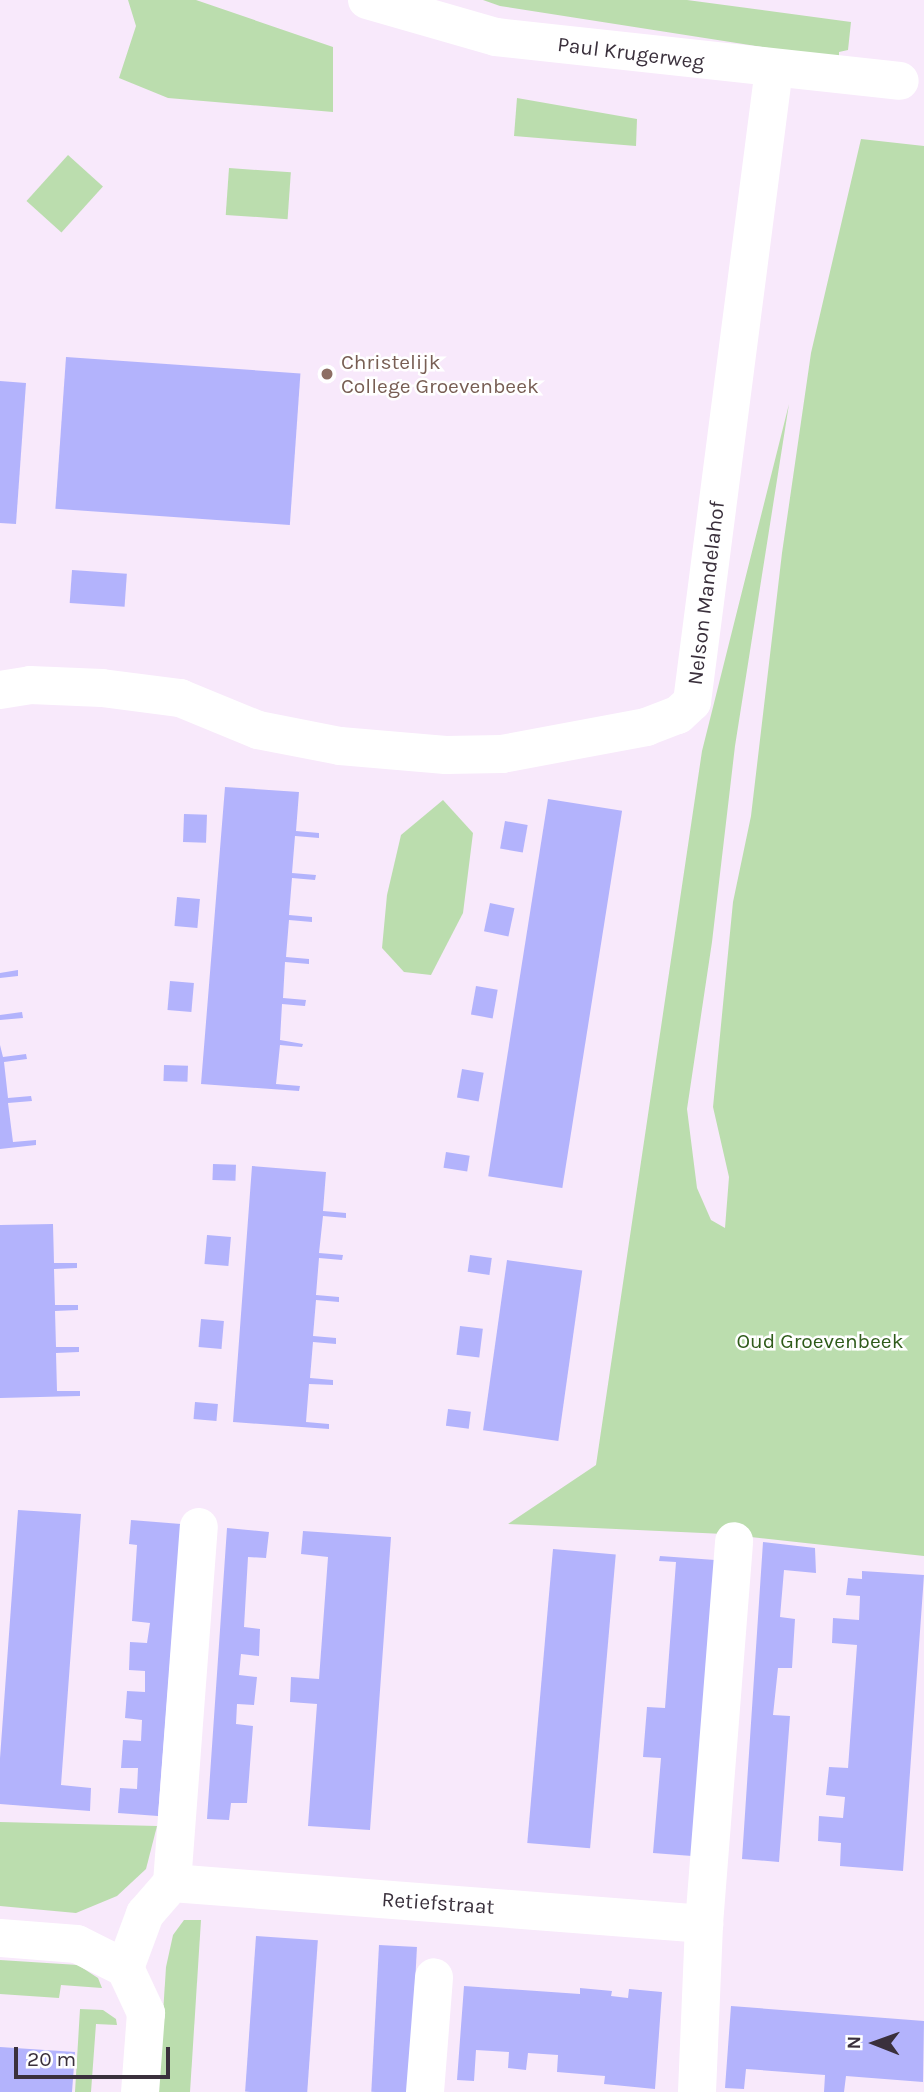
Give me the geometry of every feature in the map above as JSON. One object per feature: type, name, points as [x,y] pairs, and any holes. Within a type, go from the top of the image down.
[{"type":"street","name":"Paul Krugerweg","points":[[367,0],[496,37],[900,81]]},
{"type":"street","name":"Nelson Mandelahof","points":[[0,691],[30,685],[90,687],[180,698],[258,730],[340,746],[446,755],[502,754],[646,727],[678,715],[692,702],[774,69]]},
{"type":"street","points":[[125,1968],[145,1914],[172,1883],[199,1527]]},
{"type":"street","points":[[697,2092],[704,1924],[734,1541]]},
{"type":"street","name":"Retiefstraat","points":[[172,1883],[704,1924]]},
{"type":"street","points":[[0,1938],[76,1944],[125,1968],[146,2013],[140,2092]]},
{"type":"street","points":[[425,2092],[434,1978]]},
{"type":"green space","points":[[128,0],[196,0],[333,47],[333,112],[168,98],[119,78],[136,26]]},
{"type":"green space","points":[[483,0],[687,0],[851,22],[848,50],[839,52],[839,59],[500,6]]},
{"type":"green space","points":[[517,98],[637,119],[636,146],[514,136]]},
{"type":"green space","name":"Oud Groevenbeek","points":[[861,139],[924,146],[924,1556],[724,1534],[508,1524],[596,1465],[702,751],[789,404],[735,746],[712,942],[687,1109],[697,1188],[711,1220],[725,1228],[729,1177],[713,1107],[733,902],[751,816],[782,553],[811,353]]},
{"type":"green space","points":[[68,155],[103,186],[61,233],[27,201]]},
{"type":"green space","points":[[229,168],[291,172],[288,219],[226,215]]},
{"type":"green space","points":[[443,800],[473,833],[463,913],[431,975],[404,972],[382,948],[387,895],[401,835]]},
{"type":"green space","points":[[0,1822],[157,1826],[146,1869],[117,1896],[76,1913],[0,1906]]},
{"type":"green space","points":[[184,1920],[201,1920],[190,2092],[158,2092],[166,1967],[173,1935]]},
{"type":"green space","points":[[0,1960],[78,1965],[98,1978],[102,1988],[61,1985],[59,1998],[0,1994]]},
{"type":"green space","points":[[80,2009],[103,2010],[116,2019],[117,2025],[96,2024],[91,2092],[75,2092]]},
{"type":"building","points":[[66,357],[300,373],[290,525],[55,509]]},
{"type":"building","points":[[0,381],[26,383],[16,524],[0,523]]},
{"type":"building","points":[[72,570],[127,574],[125,607],[70,603]]},
{"type":"building","points":[[225,787],[299,792],[296,831],[319,833],[319,838],[295,836],[292,873],[316,875],[315,880],[292,878],[289,915],[312,917],[312,922],[289,920],[286,957],[309,959],[309,964],[285,962],[283,998],[306,1000],[305,1006],[282,1004],[280,1040],[303,1044],[302,1047],[280,1045],[276,1084],[300,1086],[299,1091],[201,1084]]},
{"type":"building","points":[[548,799],[622,811],[562,1188],[488,1176]]},
{"type":"building","points":[[184,814],[207,815],[206,843],[183,842]]},
{"type":"building","points":[[505,821],[528,825],[523,853],[500,849]]},
{"type":"building","points":[[177,897],[200,899],[197,928],[174,926]]},
{"type":"building","points":[[490,903],[514,908],[508,937],[484,931]]},
{"type":"building","points":[[18,970],[18,976],[0,978],[0,973]]},
{"type":"building","points":[[170,981],[194,983],[191,1012],[167,1010]]},
{"type":"building","points":[[476,986],[498,990],[493,1018],[471,1015]]},
{"type":"building","points":[[22,1012],[23,1018],[0,1020],[0,1015]]},
{"type":"building","points":[[0,1045],[3,1057],[26,1054],[27,1059],[4,1062],[8,1098],[31,1096],[32,1101],[8,1103],[13,1142],[36,1140],[36,1145],[0,1149]]},
{"type":"building","points":[[164,1065],[188,1066],[187,1082],[163,1081]]},
{"type":"building","points":[[462,1069],[484,1073],[479,1101],[457,1098]]},
{"type":"building","points":[[446,1152],[470,1156],[467,1172],[443,1168]]},
{"type":"building","points":[[213,1164],[236,1165],[235,1181],[212,1180]]},
{"type":"building","points":[[252,1166],[326,1172],[323,1211],[346,1213],[346,1218],[323,1216],[319,1253],[343,1255],[342,1260],[319,1258],[316,1295],[339,1297],[339,1302],[316,1300],[313,1336],[336,1338],[336,1344],[313,1342],[310,1378],[333,1380],[333,1385],[309,1384],[306,1422],[329,1424],[329,1429],[233,1422]]},
{"type":"building","points":[[53,1224],[54,1263],[77,1263],[77,1268],[54,1269],[55,1305],[78,1305],[78,1310],[55,1311],[56,1347],[79,1347],[79,1352],[56,1353],[57,1391],[80,1391],[80,1396],[0,1398],[0,1225]]},
{"type":"building","points":[[207,1235],[231,1237],[228,1266],[204,1264]]},
{"type":"building","points":[[470,1255],[492,1258],[489,1275],[468,1272]]},
{"type":"building","points":[[507,1260],[582,1271],[558,1441],[483,1430]]},
{"type":"building","points":[[201,1319],[224,1321],[221,1349],[199,1347]]},
{"type":"building","points":[[460,1326],[483,1329],[479,1358],[456,1355]]},
{"type":"building","points":[[195,1402],[218,1404],[216,1421],[194,1419]]},
{"type":"building","points":[[448,1409],[471,1412],[469,1429],[446,1426]]},
{"type":"building","points":[[18,1510],[81,1514],[61,1785],[91,1788],[90,1811],[0,1804],[0,1758]]},
{"type":"building","points":[[131,1520],[181,1524],[158,1816],[118,1813],[120,1788],[137,1789],[138,1768],[121,1768],[123,1740],[141,1741],[142,1720],[125,1718],[127,1691],[145,1692],[145,1671],[129,1670],[130,1642],[147,1643],[150,1623],[132,1621],[137,1545],[129,1544]]},
{"type":"building","points":[[227,1528],[269,1532],[266,1558],[248,1557],[244,1627],[260,1629],[259,1656],[241,1654],[239,1675],[257,1677],[254,1705],[237,1704],[236,1724],[253,1726],[247,1803],[231,1803],[229,1820],[207,1819]]},
{"type":"building","points":[[303,1531],[391,1537],[370,1830],[308,1826],[317,1704],[290,1702],[291,1677],[319,1679],[328,1557],[301,1554]]},
{"type":"building","points":[[763,1542],[815,1548],[816,1573],[784,1570],[780,1617],[795,1619],[792,1668],[778,1668],[773,1715],[790,1716],[779,1862],[742,1859]]},
{"type":"building","points":[[553,1549],[616,1554],[590,1848],[527,1843]]},
{"type":"building","points":[[660,1556],[715,1560],[692,1856],[653,1853],[661,1758],[643,1757],[647,1707],[665,1708],[676,1562],[659,1561]]},
{"type":"building","points":[[862,1571],[924,1575],[903,1871],[840,1866],[841,1843],[818,1841],[819,1816],[843,1818],[845,1797],[826,1795],[829,1767],[848,1768],[857,1645],[832,1643],[833,1618],[859,1620],[860,1596],[846,1595],[848,1578],[862,1579]]},
{"type":"building","points":[[256,1936],[318,1940],[307,2092],[245,2092]]},
{"type":"building","points":[[379,1945],[417,1947],[409,2092],[371,2092]]},
{"type":"building","points":[[464,1986],[580,1994],[580,1988],[612,1991],[611,1996],[628,1998],[629,1989],[662,1992],[655,2089],[604,2084],[605,2076],[557,2072],[558,2055],[528,2053],[526,2070],[508,2068],[509,2052],[476,2050],[474,2081],[457,2080]]},
{"type":"building","points":[[731,2006],[924,2021],[923,2082],[846,2076],[844,2092],[824,2092],[825,2075],[746,2069],[744,2089],[725,2088]]},
{"type":"building","points":[[0,2047],[75,2052],[72,2092],[0,2092]]},
{"type":"place","name":"Christelijk College Groevenbeek","points":[[327,374]]}]
